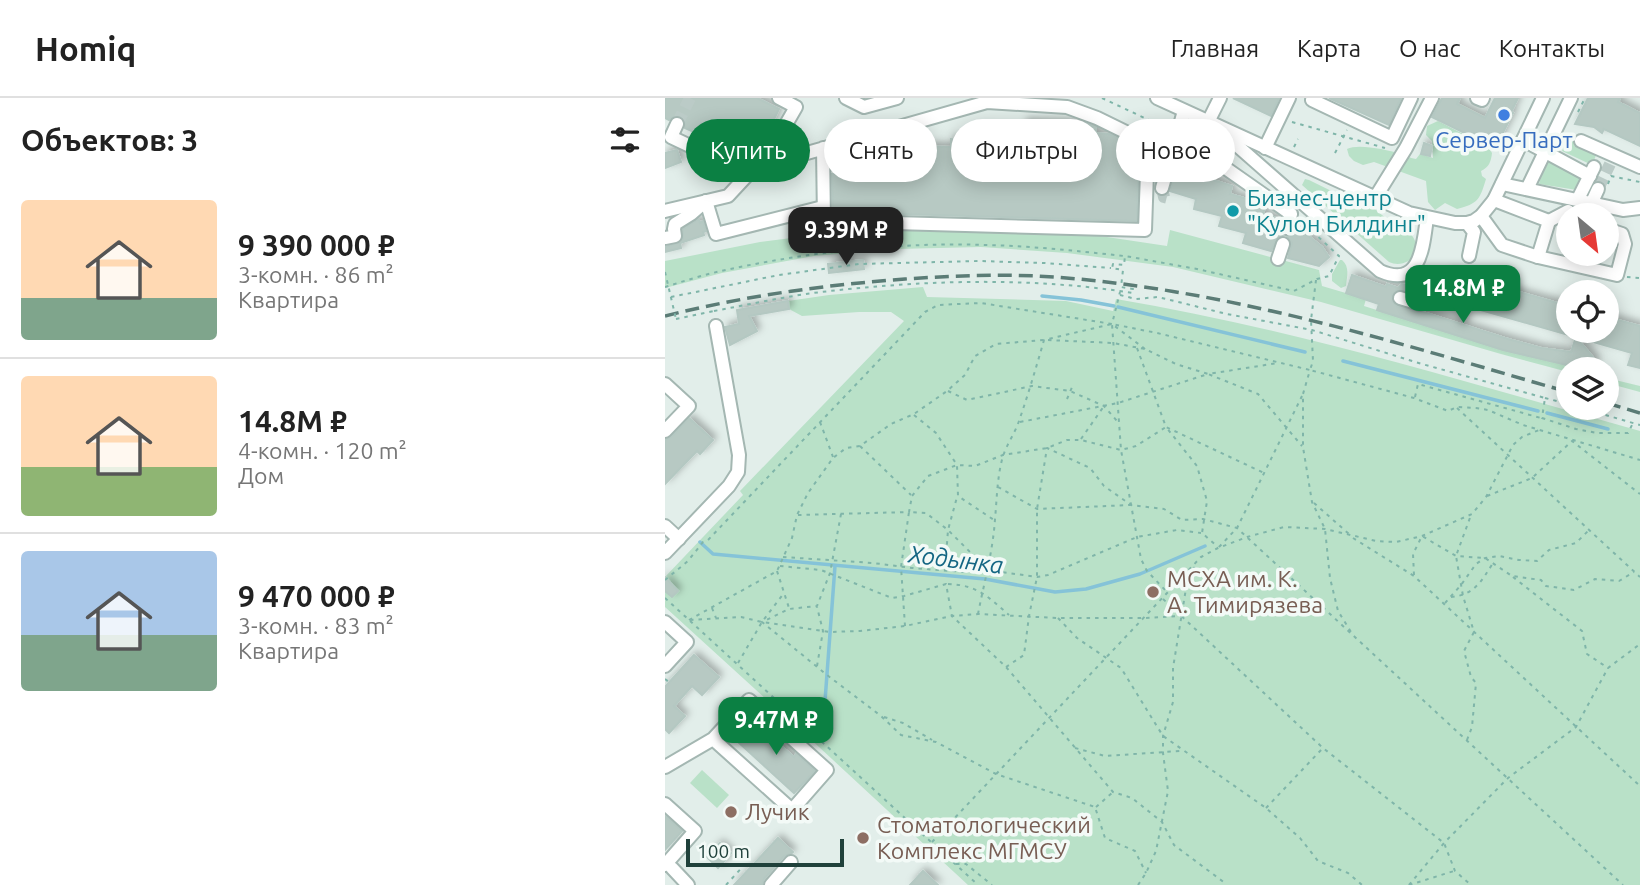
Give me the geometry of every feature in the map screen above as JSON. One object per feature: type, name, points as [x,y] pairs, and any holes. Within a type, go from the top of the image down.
[{"type":"street","points":[[677,124],[671,137],[711,156],[781,133],[796,107],[779,98]]},
{"type":"street","points":[[846,98],[864,107],[897,98]]},
{"type":"street","points":[[1157,98],[1201,119]]},
{"type":"street","points":[[1213,119],[1220,98]]},
{"type":"street","points":[[1265,148],[1289,98]]},
{"type":"street","points":[[1313,98],[1312,100],[1392,138],[1411,98]]},
{"type":"street","points":[[1375,198],[1432,98]]},
{"type":"street","points":[[1477,98],[1483,98]]},
{"type":"street","points":[[1235,135],[1409,213],[1444,222],[1467,223],[1481,216],[1494,200],[1543,98]]},
{"type":"street","points":[[1527,189],[1571,98]]},
{"type":"street","points":[[665,211],[728,196],[754,168],[988,100],[1067,107],[1097,118],[1148,143],[1145,230],[824,221],[823,148]]},
{"type":"street","points":[[1182,119],[1184,111]]},
{"type":"street","points":[[1523,140],[1594,171],[1578,203]]},
{"type":"street","points":[[1581,141],[1640,167]]},
{"type":"street","points":[[1235,145],[1380,271],[1390,275],[1409,271],[1419,261],[1427,218]]},
{"type":"street","points":[[1235,175],[1291,214],[1287,228]]},
{"type":"street","points":[[1162,188],[1164,182]]},
{"type":"street","points":[[1502,184],[1575,203]]},
{"type":"street","points":[[1580,203],[1602,188]]},
{"type":"street","points":[[1494,200],[1549,221]]},
{"type":"street","points":[[706,201],[716,234],[823,207]]},
{"type":"street","points":[[665,238],[675,236],[675,224],[706,201]]},
{"type":"street","points":[[1619,209],[1640,208]]},
{"type":"street","points":[[1481,216],[1502,244],[1556,261]]},
{"type":"street","points":[[1538,257],[1549,221],[1556,217]]},
{"type":"street","points":[[1467,223],[1474,232],[1469,256]]},
{"type":"street","points":[[1578,266],[1617,275],[1625,244],[1622,234],[1619,233]]},
{"type":"street","points":[[1278,259],[1283,244]]},
{"type":"street","points":[[1400,298],[1420,304]]},
{"type":"street","points":[[665,553],[729,486],[738,471],[739,455],[715,317]]},
{"type":"street","points":[[665,384],[689,406],[665,430]]},
{"type":"street","points":[[665,526],[679,539]]},
{"type":"street","points":[[665,622],[687,642],[665,666]]},
{"type":"street","points":[[665,767],[713,739],[749,699],[827,770],[792,810],[713,739]]},
{"type":"street","points":[[665,804],[695,831],[667,865],[688,885]]},
{"type":"street","points":[[771,885],[791,862]]},
{"type":"path","points":[[1102,98],[1140,119]]},
{"type":"path","points":[[1578,112],[1585,98]]},
{"type":"path","points":[[1289,121],[1402,153]]},
{"type":"path","points":[[1335,153],[1347,130]]},
{"type":"path","points":[[1294,148],[1298,139]]},
{"type":"path","points":[[1602,188],[1611,176],[1640,182]]},
{"type":"path","points":[[665,286],[722,271],[815,254],[895,247],[984,245],[1125,256],[1294,291],[1329,276],[1339,256],[1291,214]]},
{"type":"path","points":[[1112,268],[1113,264],[1124,265],[1125,256]]},
{"type":"path","points":[[665,272],[671,298],[676,318],[703,313],[715,317],[828,291],[954,281],[1038,282],[1133,293],[1133,289],[1121,287],[1123,270],[1112,268],[979,261],[859,264],[779,275],[671,298]]},
{"type":"path","points":[[1219,548],[1237,528],[1303,394],[1313,361],[1311,320],[1317,279]]},
{"type":"path","points":[[1120,290],[1112,324],[1121,450],[1141,559],[1147,571],[1168,592]]},
{"type":"path","points":[[1119,295],[1136,299],[1158,298],[1312,330],[1556,401]]},
{"type":"path","points":[[665,580],[688,561],[703,542],[708,540],[925,312],[937,305],[981,303],[1157,333],[1310,370],[1414,398],[1448,411],[1457,407],[1488,410],[1572,441],[1640,460]]},
{"type":"path","points":[[1044,340],[1112,324]]},
{"type":"path","points":[[1112,324],[1145,349],[1176,364],[1258,394],[1303,447]]},
{"type":"path","points":[[978,614],[995,521],[997,486],[1003,455],[1019,422],[1044,340]]},
{"type":"path","points":[[689,620],[777,571],[792,538],[797,515],[808,493],[833,458],[846,448],[860,446],[947,391],[965,375],[975,356],[996,344],[1044,340],[1113,343],[1145,349]]},
{"type":"path","points":[[1137,348],[1166,427],[1197,466],[1207,500],[1202,533]]},
{"type":"path","points":[[1019,422],[1118,403],[1207,374],[1280,363]]},
{"type":"path","points":[[1414,398],[1418,384],[1598,433],[1628,433],[1633,423]]},
{"type":"path","points":[[1067,399],[1073,385]]},
{"type":"path","points":[[947,391],[967,400],[1031,386],[1070,391],[1104,406],[1118,423]]},
{"type":"path","points":[[1303,394],[1303,447],[1312,502],[1325,529],[1330,578],[1338,611],[1354,636]]},
{"type":"path","points":[[1542,418],[1545,398]]},
{"type":"path","points":[[1081,440],[1104,406]]},
{"type":"path","points":[[1457,407],[1640,577]]},
{"type":"path","points":[[913,414],[936,432],[957,465],[958,496],[948,530],[945,571]]},
{"type":"path","points":[[1619,419],[1640,425]]},
{"type":"path","points":[[820,422],[833,458]]},
{"type":"path","points":[[905,626],[901,567],[909,512],[912,496],[928,476],[957,465],[975,466],[1003,455],[1047,448],[1067,440],[1081,440],[1121,450],[1136,446],[1166,427]]},
{"type":"path","points":[[1166,427],[1263,473]]},
{"type":"path","points":[[1467,741],[1472,727],[1476,683],[1471,677],[1464,651],[1474,632],[1463,596],[1457,556],[1472,514],[1486,496],[1513,445],[1539,430]]},
{"type":"path","points":[[1486,496],[1532,478],[1572,441]]},
{"type":"path","points":[[1572,441],[1640,494]]},
{"type":"path","points":[[860,446],[912,496]]},
{"type":"path","points":[[1047,448],[1090,468],[1104,486],[1131,505]]},
{"type":"path","points":[[1006,667],[1024,654],[1037,577],[1037,509],[1047,448]]},
{"type":"path","points":[[997,486],[1037,509],[1131,505],[1164,509],[1182,520],[1203,519],[1237,528],[1623,885]]},
{"type":"path","points":[[958,496],[995,521]]},
{"type":"path","points":[[1312,502],[1351,536],[1414,576],[1640,786]]},
{"type":"path","points":[[797,515],[926,513],[948,530],[987,570]]},
{"type":"path","points":[[817,667],[823,631],[817,606],[830,573],[841,514]]},
{"type":"path","points":[[932,842],[1201,557],[1247,537],[1284,527],[1325,529],[1376,541],[1396,542],[1422,536],[1472,514]]},
{"type":"path","points":[[782,557],[945,571],[987,570],[1037,577],[1048,575],[1137,537],[1177,530],[1202,533],[1219,548]]},
{"type":"path","points":[[1422,536],[1457,556],[1499,556],[1537,561],[1549,550],[1576,543],[1589,530]]},
{"type":"path","points":[[1414,576],[1413,554],[1422,536]]},
{"type":"path","points":[[1168,592],[1188,576],[1201,557]]},
{"type":"path","points":[[1485,558],[1583,631],[1587,653],[1608,668]]},
{"type":"path","points":[[1444,604],[1476,564],[1485,558]]},
{"type":"path","points":[[1450,597],[1463,596],[1480,584],[1493,563]]},
{"type":"path","points":[[779,566],[821,570],[892,598],[946,584],[960,585],[982,592],[1009,615]]},
{"type":"path","points":[[777,571],[789,609]]},
{"type":"path","points":[[1512,576],[1541,580],[1546,586],[1574,590],[1595,579],[1619,581],[1634,572]]},
{"type":"path","points":[[1138,885],[1156,851],[1168,791],[1163,736],[1173,702],[1173,668],[1188,576]]},
{"type":"path","points":[[946,584],[952,616],[1006,667],[1113,792],[1132,798],[1162,822],[1174,845],[1226,885]]},
{"type":"path","points":[[737,664],[762,622],[784,593]]},
{"type":"path","points":[[665,598],[978,885]]},
{"type":"path","points":[[1162,599],[1323,748],[1444,842],[1455,870],[1471,885]]},
{"type":"path","points":[[762,622],[789,609],[817,606]]},
{"type":"path","points":[[712,608],[716,619]]},
{"type":"path","points":[[689,620],[741,617],[823,631],[860,631],[978,614],[1057,618],[1182,616]]},
{"type":"path","points":[[1057,618],[1077,638],[1121,668],[1163,736],[1266,808],[1300,838],[1318,861],[1348,873],[1362,885]]},
{"type":"path","points":[[762,622],[881,716],[901,735],[936,742]]},
{"type":"path","points":[[1409,885],[1444,842],[1508,778],[1576,727],[1608,668],[1640,644]]},
{"type":"path","points":[[665,679],[669,682]]},
{"type":"path","points":[[881,716],[903,723],[996,774],[1095,807]]},
{"type":"path","points":[[1074,748],[1105,756],[1182,751]]},
{"type":"path","points":[[1266,808],[1323,748]]},
{"type":"path","points":[[1095,807],[1113,792]]},
{"type":"path","points":[[1095,807],[1105,838],[1135,851],[1146,873]]},
{"type":"path","points":[[726,885],[747,862],[752,866]]},
{"type":"path","points":[[956,864],[966,863],[992,885]]},
{"type":"path","points":[[1409,885],[1455,870]]},
{"type":"green space","points":[[1438,121],[1488,147],[1492,153],[1489,164],[1481,171],[1486,179],[1482,191],[1470,205],[1457,209],[1445,203],[1435,210],[1428,202],[1426,181],[1374,162],[1363,165],[1349,156],[1347,149],[1365,147],[1416,159],[1420,154],[1433,158],[1432,141],[1426,135],[1427,126]]},
{"type":"green space","points":[[1567,139],[1597,153],[1592,165],[1562,151]]},
{"type":"green space","points":[[1550,159],[1580,176],[1577,190],[1539,184]]},
{"type":"green space","points":[[1305,179],[1368,209],[1372,207],[1387,218],[1399,221],[1415,240],[1415,254],[1404,263],[1389,262],[1302,185]]},
{"type":"green space","points":[[854,230],[1087,234],[1167,246],[1170,230],[1319,270],[1322,286],[1366,299],[1364,306],[1503,350],[1556,362],[1556,369],[1321,302],[1173,267],[1067,253],[981,247],[896,249],[814,256],[722,273],[665,288],[665,261],[760,242]]},
{"type":"green space","points":[[1340,260],[1345,263],[1347,272],[1346,286],[1341,288],[1332,281],[1332,274]]},
{"type":"green space","name":"МСХА им. К. А. Тимирязева","points":[[923,287],[927,297],[1066,301],[1113,311],[1116,299],[1249,325],[1445,376],[1556,407],[1556,420],[1601,420],[1640,431],[1640,885],[968,885],[792,722],[784,711],[779,711],[665,607],[665,577],[743,495],[740,491],[904,321],[891,312],[802,316],[789,309],[788,301]]},
{"type":"green space","points":[[1619,381],[1640,386],[1640,392],[1619,386]]},
{"type":"green space","points":[[702,770],[729,795],[717,808],[690,783]]},
{"type":"building","points":[[665,98],[757,98],[779,109],[774,119],[686,119],[686,128],[680,116],[669,120],[665,118]]},
{"type":"building","points":[[1233,98],[1279,98],[1271,116]]},
{"type":"building","points":[[1329,98],[1401,98],[1389,125]]},
{"type":"building","points":[[1442,98],[1460,98],[1457,104],[1485,118],[1495,98],[1518,98],[1495,148],[1432,117]]},
{"type":"building","points":[[1588,98],[1620,98],[1618,102],[1640,113],[1640,146],[1604,129],[1602,133],[1594,127],[1575,124]]},
{"type":"building","points":[[1102,133],[1109,134],[1116,137],[1116,182],[1138,182],[1137,221],[833,212],[832,182],[937,182],[937,147],[951,147],[951,182],[1102,182]]},
{"type":"building","points":[[1424,143],[1432,146],[1430,156],[1421,154]]},
{"type":"building","points":[[677,150],[681,162],[665,168],[665,153]]},
{"type":"building","name":"Бизнес-центр \"Кулон Билдинг\"","points":[[1173,182],[1219,182],[1232,186],[1230,194],[1261,203],[1265,207],[1263,214],[1280,219],[1278,229],[1283,235],[1277,238],[1271,251],[1243,243],[1246,233],[1219,226],[1222,216],[1194,209],[1196,199],[1170,191]]},
{"type":"building","points":[[697,220],[700,223],[703,221],[706,231],[703,232],[704,235],[680,243],[681,248],[665,252],[665,247],[681,242],[683,229]]},
{"type":"building","points":[[1295,230],[1306,234],[1322,247],[1329,257],[1319,266],[1288,258],[1292,243],[1287,237],[1293,235]]},
{"type":"building","points":[[863,260],[864,269],[829,273],[828,264]]},
{"type":"building","points":[[1450,272],[1556,303],[1556,331],[1442,299]]},
{"type":"building","points":[[1352,275],[1386,287],[1387,284],[1398,288],[1402,284],[1420,288],[1418,294],[1397,290],[1392,295],[1392,301],[1397,306],[1541,348],[1571,352],[1574,343],[1581,343],[1593,357],[1556,357],[1556,362],[1503,350],[1377,310],[1379,304],[1346,293]]},
{"type":"building","points":[[788,301],[789,309],[749,316],[757,331],[730,345],[725,327],[739,324],[737,310]]},
{"type":"building","points":[[1619,320],[1640,326],[1640,368],[1628,365],[1632,353],[1597,343],[1619,343]]},
{"type":"building","points":[[689,418],[713,440],[700,454],[697,451],[665,484],[665,440]]},
{"type":"building","points":[[665,577],[678,591],[672,597],[665,591]]},
{"type":"building","points":[[694,655],[719,677],[702,695],[692,686],[674,706],[685,716],[669,733],[665,729],[665,687]]},
{"type":"building","points":[[758,720],[777,737],[774,740],[794,757],[796,754],[815,771],[794,793],[738,742]]},
{"type":"building","points":[[665,816],[682,831],[665,850]]},
{"type":"building","points":[[778,838],[793,852],[784,856],[762,885],[734,885]]},
{"type":"building","points":[[720,843],[731,853],[718,868],[707,857]]},
{"type":"building","points":[[923,871],[938,885],[910,885]]},
{"type":"waterway","points":[[1042,296],[1114,306]]},
{"type":"waterway","points":[[1118,307],[1305,352]]},
{"type":"waterway","points":[[1343,361],[1538,411]]},
{"type":"waterway","points":[[1547,413],[1608,429]]},
{"type":"waterway","name":"Ходынка","points":[[700,542],[713,554],[985,579],[1055,592],[1086,589],[1140,574],[1205,546]]},
{"type":"waterway","points":[[823,728],[835,566]]},
{"type":"tunnel","points":[[677,124],[690,98]]},
{"type":"tunnel","points":[[1598,189],[1610,164]]},
{"type":"tunnel","points":[[1162,188],[1164,197],[1168,198]]},
{"type":"railway","points":[[665,316],[754,297],[844,284],[955,276],[1037,276],[1172,291],[1239,304],[1372,336],[1556,389]]},
{"type":"railway","points":[[1619,407],[1640,413]]},
{"type":"place","name":"Сервер-Парт","points":[[1504,115]]},
{"type":"place","name":"Бизнес-центр \"Кулон Билдинг\"","points":[[1233,211]]},
{"type":"place","name":"МСХА им. К. А. Тимирязева","points":[[1153,592]]},
{"type":"place","name":"Лучик","points":[[731,812]]},
{"type":"place","name":"Стоматологический Комплекс МГМСУ","points":[[863,838]]}]
